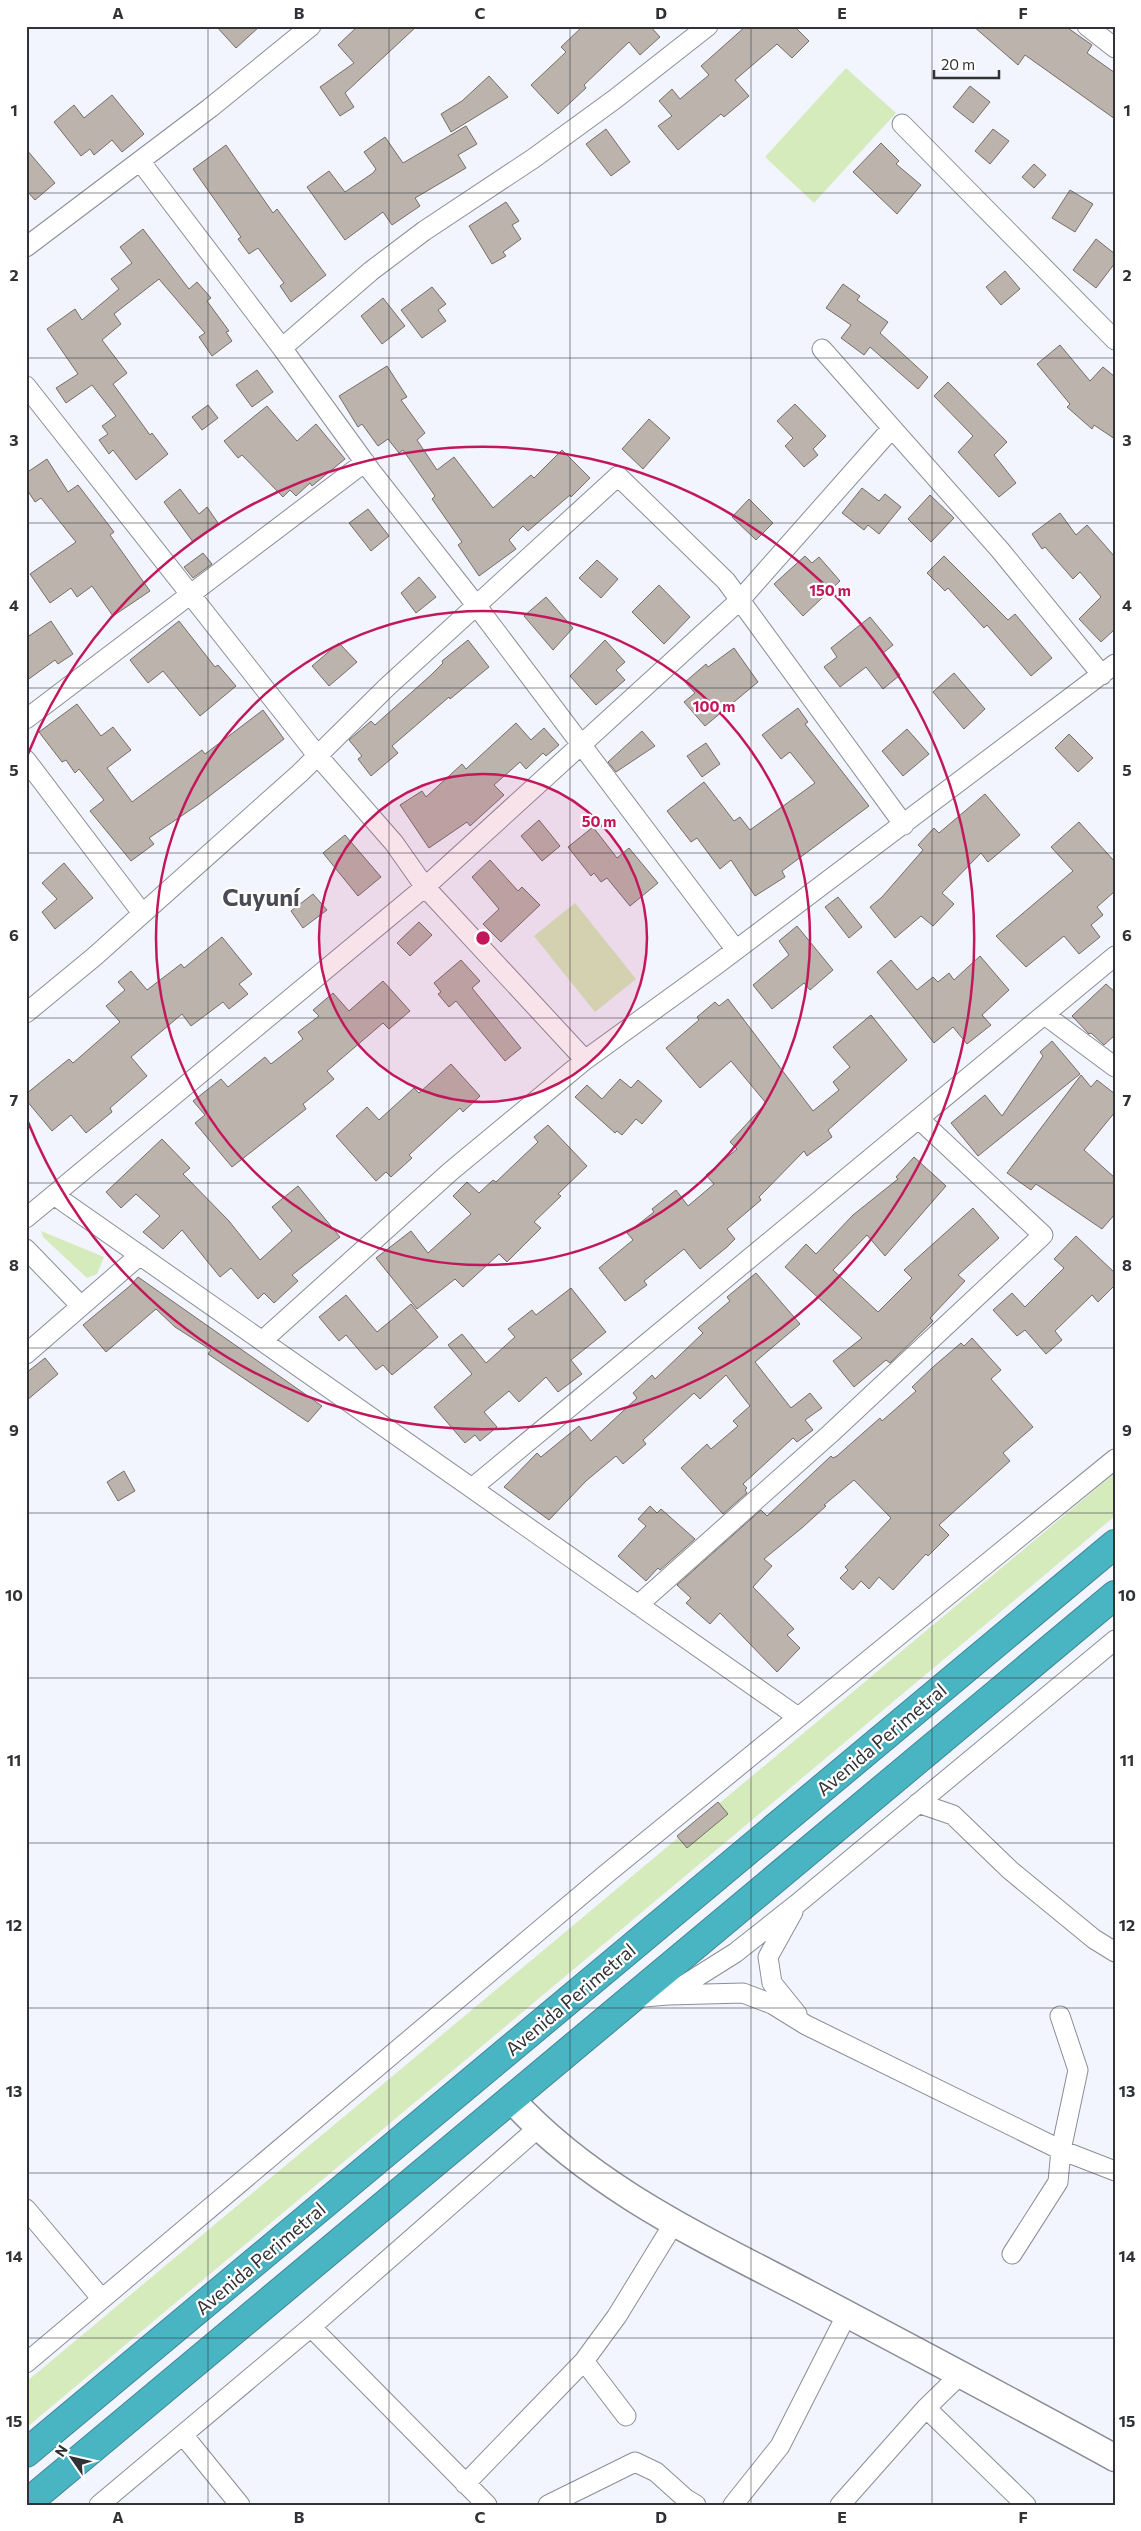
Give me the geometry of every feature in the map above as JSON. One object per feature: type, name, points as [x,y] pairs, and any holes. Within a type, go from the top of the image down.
[{"type":"highway","name":"Avenida Perimetral","points":[[26,2453],[1115,1544]]},
{"type":"highway","name":"Avenida Perimetral","points":[[26,2504],[1115,1595]]},
{"type":"street","points":[[26,247],[210,108],[311,26]]},
{"type":"street","points":[[282,348],[371,271],[424,231],[534,158],[608,104],[708,26]]},
{"type":"street","points":[[1087,26],[1115,48]]},
{"type":"street","points":[[902,124],[1115,340]]},
{"type":"street","points":[[140,161],[282,348],[365,462],[476,605],[736,950]]},
{"type":"street","points":[[262,1341],[451,1171],[585,1060],[904,825],[1108,669],[822,350]]},
{"type":"street","points":[[26,386],[317,756],[394,843],[425,887],[585,1060]]},
{"type":"street","points":[[26,1218],[425,887],[740,600],[892,428]]},
{"type":"street","points":[[26,719],[365,462]]},
{"type":"street","points":[[26,1013],[142,913],[317,756],[476,605],[618,476],[726,581],[904,825]]},
{"type":"street","points":[[26,760],[142,913]]},
{"type":"street","points":[[472,1488],[1115,956]]},
{"type":"street","points":[[1045,1015],[1115,1067]]},
{"type":"street","points":[[638,1605],[830,1434],[1043,1235],[919,1119]]},
{"type":"street","points":[[54,1194],[798,1717]]},
{"type":"street","points":[[26,1249],[81,1306]]},
{"type":"street","points":[[26,1354],[140,1255]]},
{"type":"street","points":[[26,2363],[605,1875],[1115,1459]]},
{"type":"street","points":[[668,1995],[734,1953],[797,1904],[1115,1640]]},
{"type":"street","points":[[918,1803],[953,1815],[1010,1870],[1094,1939],[1115,1952]]},
{"type":"street","points":[[797,1904],[768,1957],[772,1983],[806,2024]]},
{"type":"street","points":[[632,1998],[743,1993],[772,2004],[806,2024],[1062,2150],[1115,2171]]},
{"type":"street","points":[[1012,2254],[1058,2182],[1062,2150],[1078,2070],[1060,2016]]},
{"type":"street","points":[[512,2099],[538,2128],[581,2163],[674,2223],[962,2373],[1115,2458]]},
{"type":"street","points":[[99,2505],[311,2327],[538,2128]]},
{"type":"street","points":[[26,2209],[102,2299]]},
{"type":"street","points":[[465,2484],[584,2361],[618,2316],[674,2223]]},
{"type":"street","points":[[733,2505],[780,2446],[847,2314]]},
{"type":"street","points":[[311,2327],[487,2505]]},
{"type":"street","points":[[584,2361],[626,2416]]},
{"type":"street","points":[[840,2505],[926,2408],[962,2373]]},
{"type":"street","points":[[926,2408],[1026,2505]]},
{"type":"street","points":[[183,2435],[240,2505]]},
{"type":"street","points":[[548,2505],[634,2462],[656,2472],[686,2499],[696,2505]]},
{"type":"green space","points":[[846,68],[896,113],[814,203],[765,157]]},
{"type":"green space","points":[[575,903],[636,979],[595,1012],[534,936]]},
{"type":"green space","points":[[41,1231],[104,1257],[97,1274],[87,1278],[43,1237]]},
{"type":"green space","points":[[1115,1473],[1115,1516],[26,2428],[26,2382]]},
{"type":"building","points":[[216,26],[260,26],[236,48]]},
{"type":"building","points":[[358,26],[417,26],[345,93],[354,107],[340,116],[320,87],[354,63],[338,45]]},
{"type":"building","points":[[583,26],[650,26],[660,37],[640,55],[629,42],[584,85],[586,88],[558,114],[531,85],[566,52],[561,47]]},
{"type":"building","points":[[746,26],[798,26],[796,28],[809,41],[792,58],[777,44],[735,80],[749,96],[724,117],[721,114],[678,150],[658,126],[672,116],[659,101],[672,89],[680,99],[709,75],[701,66]]},
{"type":"building","points":[[973,26],[1065,26],[1092,45],[1087,53],[1115,73],[1115,119],[1025,55],[1018,65]]},
{"type":"building","points":[[489,76],[508,97],[451,132],[441,114],[462,101]]},
{"type":"building","points":[[970,86],[990,102],[973,123],[953,107]]},
{"type":"building","points":[[112,95],[144,134],[122,152],[112,140],[94,155],[90,149],[81,156],[54,122],[74,105],[84,118]]},
{"type":"building","points":[[466,126],[477,144],[458,155],[466,168],[415,198],[420,206],[392,225],[383,212],[345,240],[307,187],[329,171],[345,192],[376,169],[364,152],[385,137],[403,163]]},
{"type":"building","points":[[606,129],[630,162],[611,176],[586,144]]},
{"type":"building","points":[[993,129],[1009,141],[990,164],[975,151]]},
{"type":"building","points":[[881,143],[899,161],[896,164],[921,185],[897,214],[853,172]]},
{"type":"building","points":[[226,145],[273,213],[277,209],[326,275],[291,302],[280,286],[284,283],[258,248],[249,254],[238,239],[241,237],[193,169]]},
{"type":"building","points":[[26,149],[55,183],[35,200],[26,190]]},
{"type":"building","points":[[1034,164],[1046,175],[1034,188],[1022,177]]},
{"type":"building","points":[[1070,190],[1093,204],[1075,232],[1052,218]]},
{"type":"building","points":[[506,202],[519,221],[512,225],[521,239],[503,252],[506,256],[492,264],[469,226]]},
{"type":"building","points":[[143,229],[189,289],[197,282],[211,298],[207,301],[229,331],[226,332],[232,341],[212,356],[199,337],[205,333],[159,279],[114,314],[121,324],[102,340],[127,373],[113,384],[150,435],[152,433],[168,454],[136,480],[113,450],[109,454],[99,440],[108,434],[102,426],[116,416],[92,385],[66,403],[56,388],[78,374],[47,329],[75,309],[82,320],[119,289],[111,279],[132,263],[120,247]]},
{"type":"building","points":[[1096,239],[1115,254],[1115,263],[1096,288],[1073,270]]},
{"type":"building","points":[[1005,271],[1020,289],[1001,305],[986,287]]},
{"type":"building","points":[[843,284],[860,296],[857,300],[888,322],[880,333],[928,377],[918,389],[870,347],[864,355],[841,338],[851,325],[826,308]]},
{"type":"building","points":[[432,287],[446,304],[438,310],[446,321],[422,338],[401,310]]},
{"type":"building","points":[[383,298],[405,326],[382,344],[361,316]]},
{"type":"building","points":[[1060,345],[1090,381],[1103,367],[1115,377],[1115,439],[1094,425],[1092,429],[1067,407],[1070,404],[1037,364]]},
{"type":"building","points":[[387,366],[407,397],[401,400],[425,433],[417,440],[437,470],[454,457],[493,508],[531,475],[534,478],[562,450],[590,478],[571,497],[570,495],[528,531],[523,526],[509,540],[516,549],[479,576],[458,545],[462,542],[432,499],[435,496],[403,450],[399,453],[388,439],[378,446],[362,424],[358,427],[339,396]]},
{"type":"building","points":[[257,370],[273,392],[252,407],[236,385]]},
{"type":"building","points":[[948,382],[1007,442],[994,455],[1016,483],[999,497],[958,452],[973,436],[934,396]]},
{"type":"building","points":[[795,404],[826,436],[813,449],[818,455],[804,467],[785,446],[793,438],[777,421]]},
{"type":"building","points":[[208,405],[218,418],[202,430],[192,417]]},
{"type":"building","points":[[267,406],[297,441],[316,424],[345,459],[312,486],[310,483],[296,496],[290,490],[283,497],[242,455],[238,458],[224,441]]},
{"type":"building","points":[[649,419],[670,438],[643,469],[622,449]]},
{"type":"building","points":[[47,459],[68,492],[78,485],[114,532],[110,535],[150,591],[113,616],[92,586],[77,597],[71,588],[50,603],[30,574],[76,542],[41,498],[35,502],[26,488],[26,473]]},
{"type":"building","points":[[862,488],[879,501],[885,494],[901,507],[879,534],[868,525],[864,530],[842,513]]},
{"type":"building","points":[[180,489],[199,514],[207,507],[218,523],[193,542],[164,502]]},
{"type":"building","points":[[930,495],[954,518],[931,542],[908,519]]},
{"type":"building","points":[[749,499],[773,523],[756,540],[732,517]]},
{"type":"building","points":[[368,509],[389,536],[371,551],[349,523]]},
{"type":"building","points":[[1060,513],[1076,535],[1087,525],[1115,557],[1115,629],[1101,642],[1079,619],[1101,597],[1080,572],[1073,579],[1045,547],[1042,549],[1032,534]]},
{"type":"building","points":[[203,553],[212,564],[193,578],[184,567]]},
{"type":"building","points":[[805,556],[812,563],[819,557],[840,581],[803,616],[774,584]]},
{"type":"building","points":[[944,556],[1008,620],[1015,614],[1052,658],[1031,676],[987,625],[984,628],[948,588],[945,591],[927,573]]},
{"type":"building","points":[[597,560],[618,579],[601,598],[579,578]]},
{"type":"building","points":[[419,577],[436,597],[416,613],[401,593]]},
{"type":"building","points":[[659,585],[690,617],[664,644],[632,612]]},
{"type":"building","points":[[546,597],[573,628],[553,650],[524,616]]},
{"type":"building","points":[[870,617],[893,645],[883,653],[900,675],[883,689],[866,667],[840,687],[824,667],[837,657],[831,648]]},
{"type":"building","points":[[51,621],[73,654],[58,664],[55,660],[26,681],[26,638]]},
{"type":"building","points":[[179,621],[215,667],[218,665],[236,686],[200,716],[163,671],[148,683],[130,660]]},
{"type":"building","points":[[468,640],[489,667],[450,699],[449,697],[392,746],[398,753],[371,776],[358,759],[362,756],[349,740],[371,721],[375,725],[431,675],[443,663],[442,661]]},
{"type":"building","points":[[605,640],[625,662],[616,670],[625,680],[596,705],[570,676]]},
{"type":"building","points":[[339,643],[357,662],[329,686],[312,666]]},
{"type":"building","points":[[734,648],[758,682],[705,726],[684,702],[695,693],[685,682],[706,664],[708,667]]},
{"type":"building","points":[[954,673],[985,709],[964,729],[933,692]]},
{"type":"building","points":[[77,704],[101,736],[113,727],[131,750],[107,768],[132,802],[202,750],[205,754],[263,710],[284,739],[199,804],[149,838],[154,844],[131,861],[90,811],[104,800],[79,769],[75,773],[66,760],[62,762],[39,732]]},
{"type":"building","points":[[798,708],[808,722],[805,724],[869,806],[782,871],[785,877],[755,896],[731,860],[720,869],[697,838],[691,842],[667,811],[704,782],[734,821],[740,817],[750,830],[815,783],[790,752],[781,759],[762,735]]},
{"type":"building","points":[[516,723],[531,740],[544,728],[559,745],[546,756],[543,753],[526,769],[520,762],[494,785],[504,795],[470,826],[467,822],[429,848],[400,805],[422,791],[426,797],[462,764],[466,769]]},
{"type":"building","points":[[907,729],[929,754],[903,776],[882,751]]},
{"type":"building","points":[[642,731],[655,746],[616,772],[608,762]]},
{"type":"building","points":[[1069,734],[1093,758],[1078,772],[1055,748]]},
{"type":"building","points":[[706,743],[720,764],[702,777],[687,756]]},
{"type":"building","points":[[985,794],[1020,835],[988,862],[981,853],[942,893],[954,904],[933,926],[921,916],[895,938],[870,907],[882,897],[923,850],[918,845],[934,828],[939,833]]},
{"type":"building","points":[[539,820],[560,846],[542,861],[521,836]]},
{"type":"building","points":[[1079,822],[1115,862],[1115,891],[1097,907],[1103,915],[1091,925],[1100,937],[1079,954],[1064,936],[1026,967],[996,936],[1073,871],[1051,847]]},
{"type":"building","points":[[593,827],[617,858],[629,848],[658,883],[630,906],[607,878],[601,882],[594,873],[591,876],[568,847]]},
{"type":"building","points":[[345,835],[381,877],[358,896],[323,853]]},
{"type":"building","points":[[490,860],[518,891],[522,887],[540,905],[501,942],[483,924],[499,909],[472,877]]},
{"type":"building","points":[[64,863],[93,898],[55,929],[42,912],[57,899],[42,883]]},
{"type":"building","points":[[313,894],[327,910],[303,928],[291,911]]},
{"type":"building","points":[[838,897],[862,927],[849,938],[825,907]]},
{"type":"building","points":[[419,922],[432,935],[410,956],[397,943]]},
{"type":"building","points":[[797,926],[833,970],[810,990],[804,983],[772,1009],[753,985],[789,955],[779,941]]},
{"type":"building","points":[[222,937],[252,974],[239,984],[248,994],[229,1009],[223,1002],[191,1026],[182,1014],[131,1057],[147,1076],[110,1108],[112,1112],[86,1133],[71,1115],[52,1131],[26,1100],[26,1094],[69,1059],[73,1063],[120,1022],[106,1006],[125,990],[118,982],[131,971],[147,990],[181,964],[184,968]]},
{"type":"building","points":[[980,956],[1009,990],[982,1015],[991,1025],[967,1044],[953,1027],[934,1043],[877,972],[891,960],[917,990],[933,977],[938,982],[949,973],[954,980]]},
{"type":"building","points":[[461,960],[480,981],[472,988],[521,1048],[505,1061],[456,1001],[449,1007],[438,994],[441,992],[434,983]]},
{"type":"building","points":[[383,981],[410,1011],[389,1029],[383,1023],[327,1071],[334,1079],[303,1104],[306,1109],[232,1167],[195,1123],[205,1115],[193,1101],[221,1079],[228,1087],[265,1057],[271,1064],[303,1039],[298,1032],[319,1016],[313,1010],[333,993],[349,1011]]},
{"type":"building","points":[[1106,984],[1115,992],[1115,1035],[1104,1045],[1091,1033],[1089,1034],[1072,1016]]},
{"type":"building","points":[[728,999],[813,1111],[839,1090],[833,1082],[850,1067],[833,1047],[871,1015],[907,1060],[828,1130],[832,1137],[807,1156],[804,1151],[759,1197],[761,1200],[727,1229],[735,1239],[727,1247],[700,1269],[684,1249],[644,1281],[647,1285],[625,1301],[599,1268],[633,1240],[627,1233],[654,1212],[652,1209],[676,1190],[688,1206],[714,1184],[706,1175],[737,1149],[730,1142],[766,1103],[731,1061],[700,1088],[666,1048],[699,1020],[697,1017],[715,1002],[719,1006]]},
{"type":"building","points":[[1052,1041],[1080,1074],[978,1156],[951,1123],[985,1095],[1002,1116],[1043,1056],[1040,1052]]},
{"type":"building","points":[[451,1064],[480,1096],[463,1112],[460,1108],[409,1155],[412,1158],[391,1177],[386,1172],[376,1181],[336,1136],[367,1107],[379,1120],[414,1088],[419,1093]]},
{"type":"building","points":[[1081,1075],[1091,1087],[1097,1080],[1115,1094],[1115,1112],[1084,1150],[1115,1178],[1115,1214],[1102,1229],[1036,1184],[1031,1190],[1007,1173]]},
{"type":"building","points":[[620,1079],[631,1088],[638,1080],[662,1101],[642,1124],[636,1119],[622,1135],[617,1131],[615,1133],[575,1097],[587,1085],[602,1099]]},
{"type":"building","points":[[548,1125],[587,1166],[558,1194],[561,1196],[534,1222],[541,1228],[507,1262],[499,1254],[463,1287],[455,1279],[417,1309],[376,1258],[411,1231],[428,1253],[471,1214],[453,1196],[467,1182],[479,1193],[493,1180],[496,1182],[538,1142],[534,1137]]},
{"type":"building","points":[[162,1139],[190,1168],[183,1174],[229,1221],[260,1260],[292,1231],[272,1207],[298,1186],[340,1237],[292,1275],[298,1281],[274,1303],[264,1293],[258,1299],[231,1268],[220,1277],[182,1230],[163,1249],[143,1232],[160,1216],[136,1194],[121,1208],[106,1192]]},
{"type":"building","points":[[914,1157],[946,1186],[885,1256],[867,1235],[833,1270],[878,1312],[912,1278],[904,1270],[973,1208],[999,1238],[958,1275],[965,1281],[930,1318],[933,1321],[890,1363],[886,1360],[854,1387],[833,1361],[862,1338],[785,1267],[806,1244],[816,1254],[853,1215],[898,1179],[896,1177]]},
{"type":"building","points":[[1076,1236],[1115,1273],[1115,1285],[1098,1302],[1092,1295],[1055,1331],[1062,1340],[1046,1354],[1025,1330],[1017,1336],[993,1310],[1012,1293],[1025,1307],[1064,1268],[1054,1259]]},
{"type":"building","points":[[756,1273],[800,1324],[755,1362],[791,1408],[810,1393],[822,1408],[805,1420],[813,1430],[797,1442],[793,1438],[743,1484],[747,1488],[745,1490],[747,1493],[723,1514],[681,1468],[707,1444],[711,1449],[738,1426],[733,1421],[750,1406],[726,1375],[700,1399],[694,1393],[643,1440],[646,1444],[623,1464],[616,1456],[586,1481],[549,1520],[504,1487],[537,1453],[541,1457],[579,1426],[591,1441],[637,1398],[633,1393],[652,1375],[655,1379],[703,1333],[698,1328],[730,1301],[727,1297]]},
{"type":"building","points":[[138,1277],[322,1406],[308,1422],[208,1354],[211,1350],[175,1327],[156,1309],[106,1352],[83,1325]]},
{"type":"building","points":[[571,1288],[606,1332],[571,1360],[582,1374],[558,1392],[546,1377],[519,1402],[509,1391],[484,1412],[497,1427],[480,1441],[475,1435],[465,1443],[434,1407],[472,1374],[448,1345],[462,1334],[486,1363],[515,1337],[508,1329],[532,1310],[536,1315]]},
{"type":"building","points":[[346,1295],[377,1332],[411,1304],[438,1337],[392,1375],[383,1365],[376,1370],[346,1335],[339,1341],[319,1317]]},
{"type":"building","points":[[972,1338],[1001,1370],[991,1379],[1033,1427],[1003,1453],[1010,1461],[939,1525],[949,1535],[928,1556],[926,1554],[893,1590],[879,1577],[869,1589],[861,1581],[853,1590],[840,1578],[848,1570],[845,1567],[891,1518],[854,1480],[824,1505],[826,1506],[803,1527],[764,1559],[772,1566],[753,1587],[794,1629],[787,1635],[800,1648],[777,1672],[720,1613],[710,1624],[686,1603],[691,1598],[677,1585],[761,1510],[767,1516],[831,1456],[833,1458],[837,1456],[880,1418],[882,1421],[916,1391],[912,1387],[933,1367],[961,1343],[964,1346]]},
{"type":"building","points":[[45,1358],[58,1374],[26,1401],[26,1373]]},
{"type":"building","points":[[124,1471],[135,1491],[118,1501],[107,1482]]},
{"type":"building","points":[[650,1506],[657,1513],[661,1509],[695,1539],[660,1570],[658,1568],[646,1581],[618,1556],[646,1526],[638,1519]]},
{"type":"building","points":[[718,1802],[728,1814],[687,1848],[677,1836]]},
{"type":"district","name":"Cuyuní","points":[[261,896]]}]
